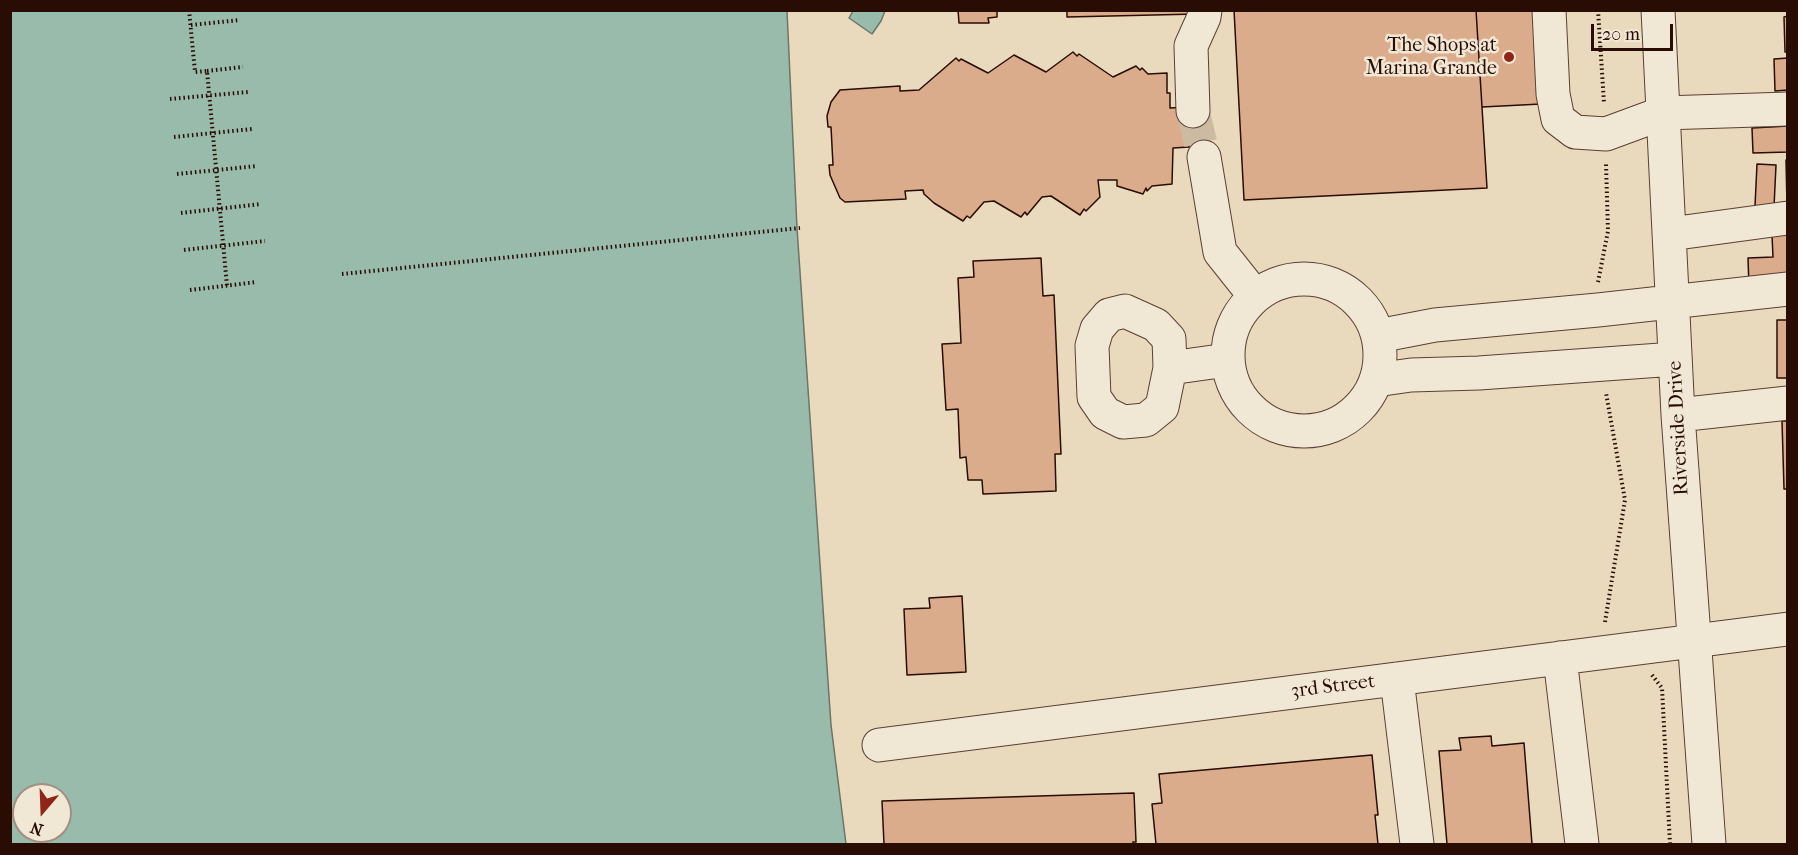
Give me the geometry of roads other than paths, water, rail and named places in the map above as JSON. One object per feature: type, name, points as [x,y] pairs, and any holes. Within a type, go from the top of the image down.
[{"type":"street","points":[[1193,111],[1191,46],[1205,10]]},
{"type":"street","points":[[1549,10],[1553,94],[1558,119],[1575,132],[1606,134],[1663,113],[1788,109]]},
{"type":"street","points":[[1658,11],[1666,10]]},
{"type":"street","name":"Riverside Drive","points":[[1658,11],[1678,415],[1709,844]]},
{"type":"street","points":[[1204,157],[1220,252],[1255,296]]},
{"type":"street","points":[[1670,234],[1788,218]]},
{"type":"street","points":[[1302,279],[1327,283],[1350,295],[1367,313],[1378,336],[1380,361],[1376,380],[1360,407],[1340,423],[1316,431],[1290,431],[1267,422],[1246,406],[1233,385],[1227,360],[1229,336],[1239,314],[1255,296],[1277,284],[1302,279]]},
{"type":"street","points":[[1378,336],[1435,325],[1788,289]]},
{"type":"street","points":[[1474,322],[1479,372]]},
{"type":"street","points":[[1376,380],[1411,375],[1675,359]]},
{"type":"street","points":[[1170,368],[1227,360]]},
{"type":"street","points":[[1678,415],[1788,403]]},
{"type":"street","name":"3rd Street","points":[[879,745],[1634,649],[1694,639],[1788,629]]},
{"type":"street","points":[[1560,658],[1582,844]]},
{"type":"street","points":[[1397,679],[1417,844]]},
{"type":"tunnel","points":[[1193,111],[1204,157]]},
{"type":"place","name":"The Shops at Marina Grande","points":[[1509,57]]}]
